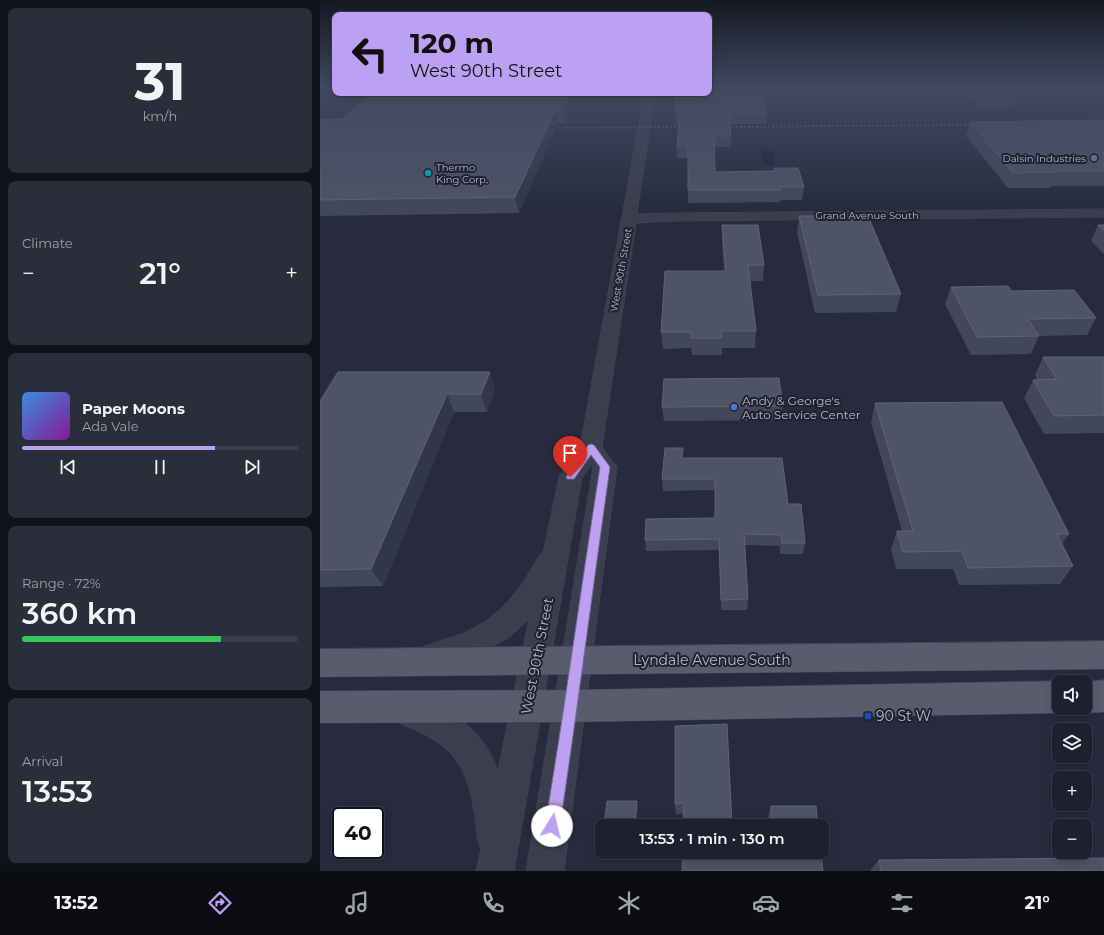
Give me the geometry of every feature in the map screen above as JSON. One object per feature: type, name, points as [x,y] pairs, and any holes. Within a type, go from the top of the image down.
[{"type":"main road","name":"Lyndale Avenue South","points":[[320,663],[576,662],[1104,655]]},
{"type":"main road","points":[[1092,697],[1104,696]]},
{"type":"main road","points":[[320,707],[571,706],[1052,697]]},
{"type":"street","name":"West 90th Street","points":[[497,863],[528,706],[570,477],[591,448],[644,129]]},
{"type":"street","name":"Grand Avenue South","points":[[630,219],[683,217],[1104,213]]},
{"type":"street","points":[[545,871],[571,706],[576,662],[605,467],[591,448]]},
{"type":"street","points":[[411,663],[452,652],[479,640],[502,626],[518,612],[529,597],[557,547]]},
{"type":"street","points":[[398,706],[439,725],[456,736],[469,749],[481,768],[488,789],[497,863]]},
{"type":"water","points":[[761,149],[773,150],[774,164],[764,164]]},
{"type":"building","name":"Thermo King Corp.","points":[[320,129],[547,129],[515,197],[320,200]]},
{"type":"building","points":[[679,129],[730,129],[731,136],[714,136],[715,172],[775,171],[774,168],[798,168],[804,187],[780,187],[781,190],[688,190],[688,146],[677,146]]},
{"type":"building","points":[[976,129],[1104,129],[1104,171],[1013,173]]},
{"type":"building","points":[[799,216],[868,216],[901,294],[818,295]]},
{"type":"building","points":[[722,225],[758,225],[764,265],[748,265],[756,331],[721,331],[722,338],[691,338],[691,332],[661,332],[665,271],[726,271]]},
{"type":"building","points":[[1098,225],[1104,225],[1104,231]]},
{"type":"building","points":[[1008,286],[1011,291],[1074,290],[1096,318],[1028,319],[1039,336],[977,337],[951,287]]},
{"type":"building","points":[[1043,357],[1104,357],[1104,415],[1054,416],[1033,380],[1057,379]]},
{"type":"building","points":[[338,372],[490,372],[481,394],[447,394],[371,569],[320,570],[320,401]]},
{"type":"building","points":[[779,378],[783,406],[662,407],[664,379]]},
{"type":"building","points":[[1002,402],[1069,534],[1057,534],[1073,566],[968,568],[962,551],[903,552],[897,531],[913,531],[875,403]]},
{"type":"building","points":[[665,448],[683,448],[682,458],[782,458],[788,504],[801,504],[805,543],[782,543],[781,535],[744,534],[748,599],[721,600],[719,539],[645,540],[646,519],[715,518],[715,479],[662,479]]},
{"type":"building","points":[[727,724],[732,819],[683,819],[684,803],[675,804],[675,726]]},
{"type":"building","points":[[607,801],[637,801],[636,819],[605,819]]},
{"type":"building","points":[[771,806],[816,806],[817,819],[771,819]]},
{"type":"building","points":[[1104,858],[1104,871],[881,871],[879,860],[1092,859]]},
{"type":"building","points":[[683,859],[822,859],[823,871],[682,871]]},
{"type":"place","name":"Dalsin Industries","points":[[1094,158]]},
{"type":"place","name":"Thermo King Corp.","points":[[428,173]]},
{"type":"place","name":"Andy & George's Auto Service Center","points":[[734,407]]},
{"type":"place","name":"90 St W","points":[[868,716]]},
{"type":"route","points":[[552,826],[571,706],[605,467],[591,448],[570,477]]}]
